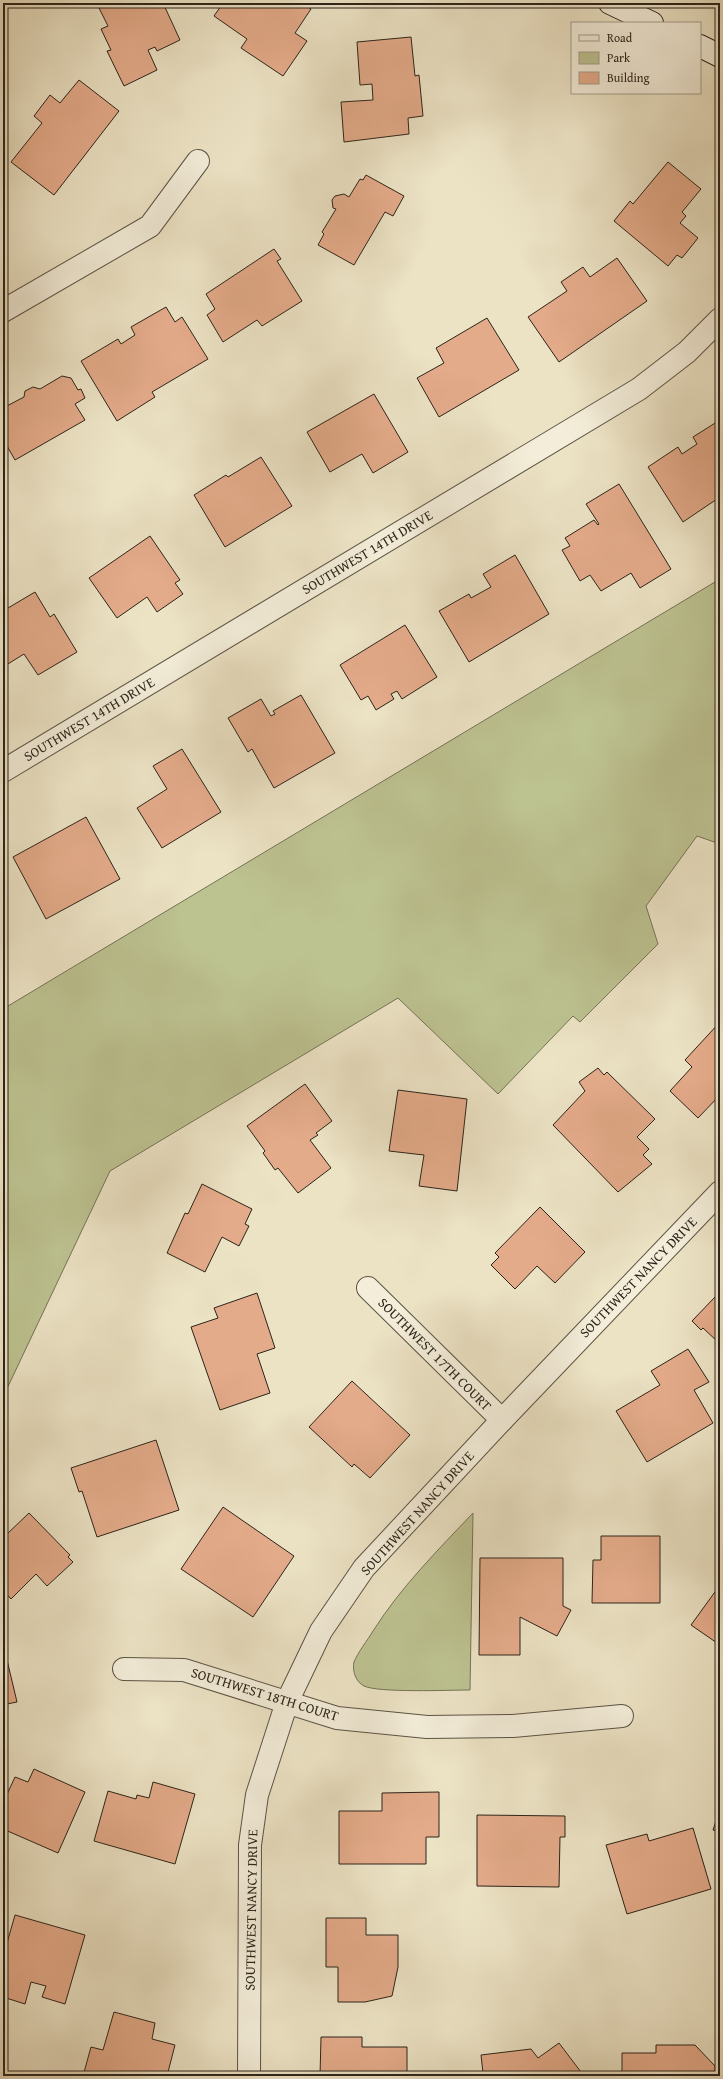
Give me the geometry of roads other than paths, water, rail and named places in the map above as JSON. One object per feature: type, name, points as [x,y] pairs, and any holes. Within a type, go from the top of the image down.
[{"type":"street","points":[[610,3],[650,22]]},
{"type":"street","points":[[701,46],[720,56]]},
{"type":"street","points":[[3,311],[150,226],[198,161]]},
{"type":"street","name":"SOUTHWEST 14TH DRIVE","points":[[3,771],[639,389],[687,352],[720,319]]},
{"type":"street","name":"SOUTHWEST NANCY DRIVE","points":[[249,2076],[250,1845],[257,1795],[287,1702],[321,1631],[364,1568],[502,1420],[720,1192]]},
{"type":"street","name":"SOUTHWEST 17TH COURT","points":[[368,1288],[502,1420]]},
{"type":"street","name":"SOUTHWEST 18TH COURT","points":[[124,1669],[184,1670],[337,1718],[427,1727],[513,1726],[622,1716]]}]
